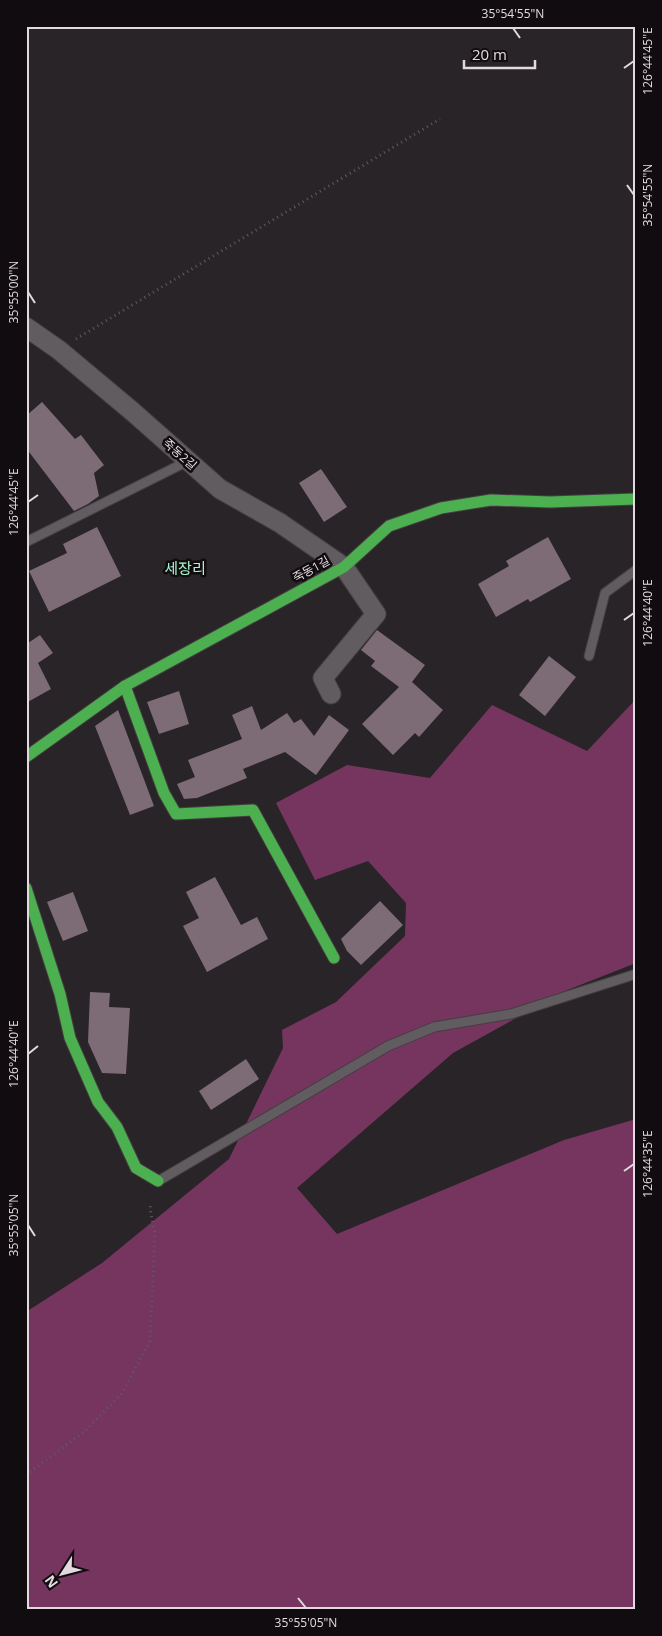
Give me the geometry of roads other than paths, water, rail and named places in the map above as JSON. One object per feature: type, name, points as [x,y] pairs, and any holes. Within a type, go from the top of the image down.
[{"type":"street","name":"죽동2길","points":[[26,327],[59,350],[220,489],[280,523],[344,567]]},
{"type":"street","name":"죽동1길","points":[[26,757],[126,686],[344,567],[389,526],[441,508],[490,500],[550,502],[636,499]]},
{"type":"street","points":[[331,694],[323,678],[376,614],[344,567]]},
{"type":"street","points":[[126,686],[164,794],[176,814],[253,810],[334,958]]},
{"type":"street","points":[[26,888],[60,994],[70,1038],[98,1102],[117,1127],[136,1168],[158,1181]]},
{"type":"lane","points":[[26,542],[188,461]]},
{"type":"lane","points":[[589,656],[605,593],[636,570]]},
{"type":"lane","points":[[158,1181],[388,1046],[434,1027],[510,1014],[636,974]]},
{"type":"district","name":"세장리","points":[[185,568]]}]
